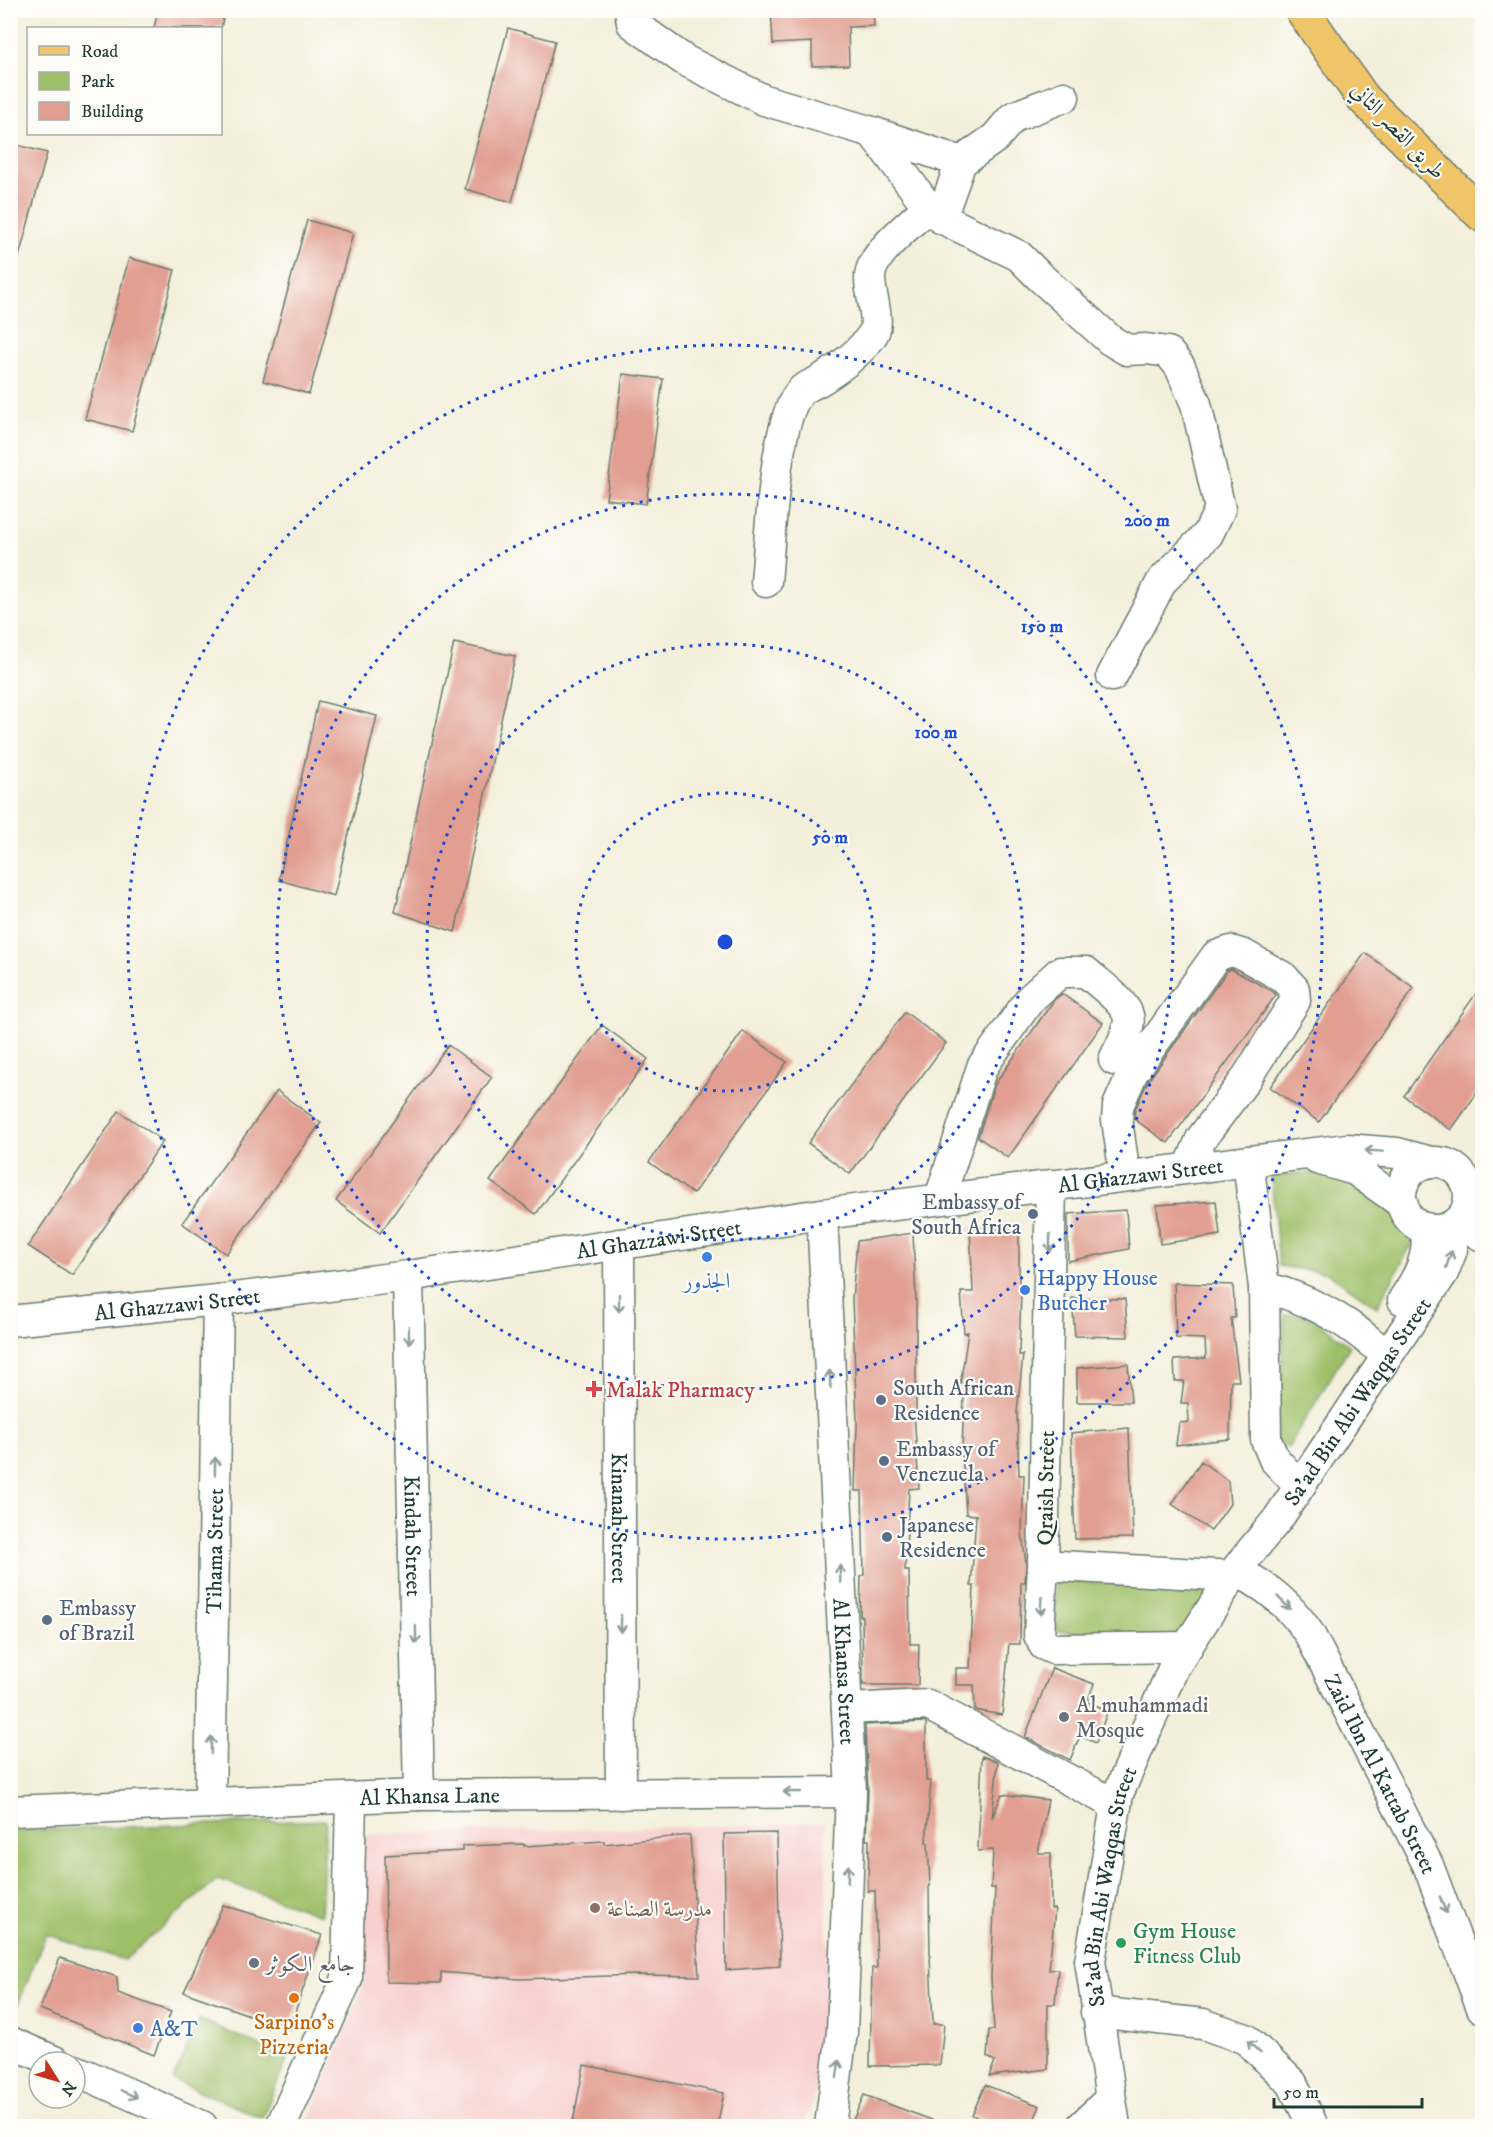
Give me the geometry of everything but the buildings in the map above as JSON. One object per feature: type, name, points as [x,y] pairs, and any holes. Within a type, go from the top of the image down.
[{"type":"main road","name":"طريق القصر الثاني","points":[[1302,10],[1363,98],[1482,215]]},
{"type":"street","points":[[630,10],[632,23],[653,39],[694,65],[764,100],[872,132],[961,162]]},
{"type":"street","points":[[766,582],[775,485],[782,435],[788,415],[801,391],[850,360],[874,332],[875,314],[870,273],[876,258],[935,212],[961,162],[994,138],[1013,117],[1064,97]]},
{"type":"street","points":[[872,132],[935,212],[1019,256],[1110,340],[1127,350],[1146,349],[1168,352],[1180,367],[1196,404],[1220,509],[1208,534],[1162,581],[1112,676]]},
{"type":"street","points":[[1125,1176],[1117,1113],[1133,1072],[1216,956],[1231,951],[1244,955],[1283,977],[1294,989],[1295,1001],[1243,1083],[1201,1139],[1189,1168]]},
{"type":"street","points":[[940,1198],[982,1067],[1030,999],[1060,972],[1086,972],[1122,1004],[1129,1016],[1128,1027],[1114,1060]]},
{"type":"street","name":"Al Ghazzawi Street","points":[[10,1321],[218,1300],[408,1276],[940,1198],[1347,1149],[1397,1153],[1431,1162]]},
{"type":"street","name":"Al Ghazzawi Street","points":[[1306,1155],[1355,1170],[1403,1204]]},
{"type":"street","points":[[1248,1161],[1264,1287],[1266,1440],[1274,1459],[1288,1474]]},
{"type":"street","points":[[1431,1162],[1449,1165],[1464,1177],[1469,1195],[1461,1222],[1411,1220],[1403,1204],[1401,1195],[1407,1177],[1414,1170],[1431,1162]]},
{"type":"street","name":"Qraish Street","points":[[1051,1185],[1043,1565],[1039,1635],[1044,1645],[1053,1649],[1187,1647]]},
{"type":"street","name":"Al Khansa Street","points":[[822,1214],[851,1792],[842,2032],[830,2127]]},
{"type":"street","name":"Sa'ad Bin Abi Waqqas Street","points":[[1236,1571],[1255,1525],[1420,1274],[1427,1252],[1461,1222]]},
{"type":"street","name":"Sa'ad Bin Abi Waqqas Street","points":[[1112,2113],[1090,1961],[1118,1794],[1173,1669],[1236,1571],[1271,1528],[1443,1273],[1461,1222]]},
{"type":"street","name":"Kinanah Street","points":[[619,1244],[621,1794]]},
{"type":"street","name":"Kindah Street","points":[[408,1276],[419,1795]]},
{"type":"street","points":[[1264,1287],[1311,1303],[1334,1314],[1373,1344]]},
{"type":"street","name":"Tihama Street","points":[[210,1803],[218,1300]]},
{"type":"street","points":[[1043,1565],[1236,1571]]},
{"type":"street","name":"Zaid Ibn Al Kattab Street","points":[[1236,1571],[1251,1578],[1278,1597],[1310,1635],[1428,1865],[1482,2008]]},
{"type":"street","points":[[847,1709],[928,1705],[1116,1805]]},
{"type":"street","name":"Al Khansa Lane","points":[[10,1811],[419,1795],[851,1792]]},
{"type":"street","points":[[281,2127],[347,1979],[351,1798]]},
{"type":"street","points":[[1096,2012],[1203,2024],[1246,2039],[1292,2083],[1313,2127]]},
{"type":"street","points":[[10,2042],[28,2050]]},
{"type":"street","points":[[87,2075],[202,2127]]},
{"type":"street","points":[[1082,2127],[1112,2113]]},
{"type":"shaded area","name":"مدرسة الصناعة","points":[[825,1823],[830,2059],[803,2126],[307,2126],[365,1981],[361,1835]]},
{"type":"green space","points":[[1331,1171],[1387,1198],[1412,1244],[1377,1307],[1328,1273],[1279,1266],[1271,1176]]},
{"type":"green space","points":[[1285,1315],[1310,1316],[1350,1346],[1288,1448],[1276,1440]]},
{"type":"green space","points":[[1055,1580],[1216,1591],[1184,1638],[1055,1631]]},
{"type":"green space","points":[[326,1820],[321,1915],[218,1879],[124,1960],[46,1934],[17,2007],[11,2005],[11,1831]]},
{"type":"green space","points":[[199,2019],[288,2058],[262,2118],[173,2080]]},
{"type":"place","name":"Embassy of South Africa","points":[[1033,1214]]},
{"type":"place","name":"الجذور","points":[[707,1257]]},
{"type":"place","name":"Happy House Butcher","points":[[1025,1290]]},
{"type":"place","name":"Malak Pharmacy","points":[[594,1389]]},
{"type":"place","name":"South African Residence","points":[[881,1400]]},
{"type":"place","name":"Embassy of Venezuela","points":[[884,1461]]},
{"type":"place","name":"Japanese Residence","points":[[887,1537]]},
{"type":"place","name":"Embassy of Brazil","points":[[47,1620]]},
{"type":"place","name":"Al muhammadi Mosque","points":[[1064,1717]]},
{"type":"place","name":"مدرسة الصناعة","points":[[595,1908]]},
{"type":"place","name":"Gym House Fitness Club","points":[[1121,1943]]},
{"type":"place","name":"جامع الكوثر","points":[[254,1963]]},
{"type":"place","name":"Sarpino's Pizzeria","points":[[294,1998]]},
{"type":"place","name":"A&T","points":[[138,2028]]}]
